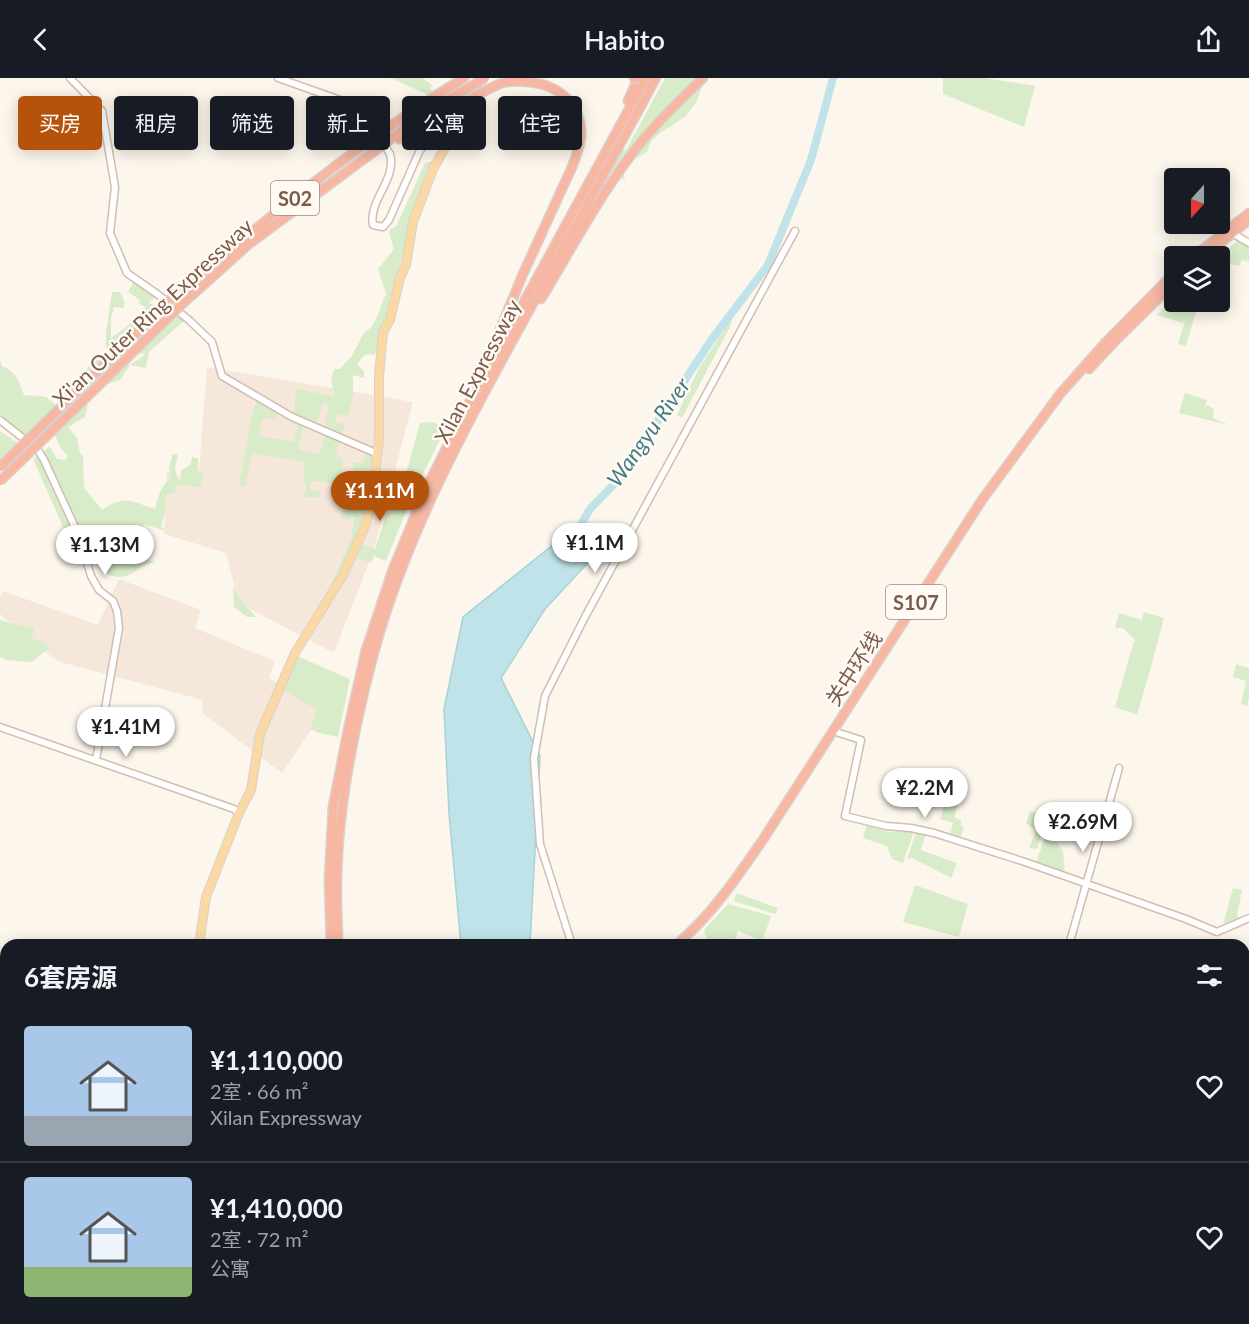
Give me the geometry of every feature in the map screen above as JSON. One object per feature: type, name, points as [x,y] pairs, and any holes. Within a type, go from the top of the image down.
[{"type":"highway","name":"Xi'an Outer Ring Expressway","points":[[0,467],[169,302],[245,237],[423,102],[464,78]]},
{"type":"highway","name":"Xi'an Outer Ring Expressway","points":[[390,140],[430,110],[485,78]]},
{"type":"highway","points":[[390,143],[514,78]]},
{"type":"highway","points":[[615,144],[637,78]]},
{"type":"highway","name":"Xilan Expressway","points":[[615,144],[646,78]]},
{"type":"highway","name":"Xilan Expressway","points":[[331,939],[329,879],[333,807],[366,650],[393,569],[428,485],[470,401],[615,144],[656,78]]},
{"type":"highway","points":[[475,410],[609,186],[632,154],[666,114],[703,78]]},
{"type":"highway","points":[[470,401],[523,274],[564,188],[578,151],[580,130],[576,111],[568,98],[554,87],[538,82],[504,82]]},
{"type":"highway","name":"Xi'an Outer Ring Expressway","points":[[0,480],[249,244],[377,150]]},
{"type":"highway","name":"Xilan Expressway","points":[[338,939],[337,878],[343,806],[355,732],[373,655],[399,575],[433,493],[596,178]]},
{"type":"highway","points":[[1207,246],[1249,213]]},
{"type":"highway","points":[[1216,246],[1249,220]]},
{"type":"highway","name":"关中环线","points":[[684,939],[730,888],[764,838],[982,500],[1060,394],[1106,342],[1164,283]]},
{"type":"highway","name":"关中环线","points":[[689,939],[733,891],[768,842],[985,506],[1063,398],[1116,340],[1164,293]]},
{"type":"main road","points":[[473,96],[480,78]]},
{"type":"main road","points":[[200,939],[206,897],[250,790],[260,734],[295,653],[343,574],[366,524],[378,454],[381,420],[379,377],[383,332],[390,320],[400,278],[406,265],[413,222],[433,169],[443,150]]},
{"type":"street","points":[[70,78],[102,111],[115,187],[110,233],[127,273],[160,296],[212,342],[222,376],[292,417],[378,454]]},
{"type":"street","points":[[278,78],[357,106],[368,118],[390,154],[392,169],[371,216],[374,225],[383,227],[389,220],[420,150]]},
{"type":"street","points":[[570,939],[540,844],[534,758],[544,696],[795,231]]},
{"type":"street","points":[[1232,233],[1249,243]]},
{"type":"street","points":[[0,420],[38,450],[79,536],[91,576],[99,590],[113,601],[117,611],[119,628],[96,760]]},
{"type":"street","points":[[0,726],[234,809],[239,813]]},
{"type":"street","points":[[839,733],[861,740],[845,816],[886,826],[934,833],[1088,884],[1217,932],[1249,918]]},
{"type":"street","points":[[1072,939],[1119,768]]},
{"type":"shaded area","points":[[207,367],[413,402],[374,549],[334,653],[239,603],[226,553],[164,534],[167,472],[198,483]]},
{"type":"shaded area","points":[[119,579],[201,610],[195,628],[275,661],[269,678],[324,711],[282,773],[202,713],[203,700],[57,661],[0,614],[0,599],[3,591],[98,625]]},
{"type":"green space","points":[[391,78],[423,78],[432,85],[430,89],[442,96],[426,94]]},
{"type":"green space","points":[[665,78],[705,78],[697,101],[685,117],[651,141],[647,152],[628,163],[623,172],[625,180],[608,171],[620,149],[626,150]]},
{"type":"green space","points":[[943,78],[984,78],[1035,86],[1024,127],[943,94]]},
{"type":"green space","points":[[432,161],[425,178],[375,355],[363,356],[357,365],[364,371],[364,378],[353,375],[353,398],[348,415],[336,414],[335,422],[345,424],[342,435],[325,425],[329,404],[322,403],[318,422],[294,416],[296,389],[335,396],[331,380],[334,369],[340,369],[351,357],[365,331],[375,322],[386,294],[378,269],[394,249],[390,229],[396,227],[425,163]]},
{"type":"green space","points":[[1237,241],[1249,247],[1249,262],[1242,260],[1239,266],[1230,264],[1230,247]]},
{"type":"green space","points":[[134,281],[158,294],[149,303],[162,308],[164,296],[186,319],[149,352],[146,368],[130,365],[146,354],[106,348],[106,333],[112,292],[120,292],[125,303],[123,308],[114,307],[111,319],[111,338],[129,325],[146,307],[139,304],[140,300],[128,292]]},
{"type":"green space","points":[[1164,308],[1164,312],[1196,312],[1186,346],[1178,344],[1185,321],[1183,323],[1157,315]]},
{"type":"green space","points":[[732,317],[731,325],[682,418],[677,415],[698,370]]},
{"type":"green space","points":[[106,351],[106,358],[111,362],[130,365],[120,380],[98,387],[92,384],[85,417],[68,427],[77,438],[80,453],[83,456],[84,488],[102,510],[122,501],[155,509],[160,492],[170,479],[169,467],[173,454],[178,455],[175,466],[177,480],[181,480],[181,471],[191,464],[192,457],[198,458],[198,471],[204,472],[201,487],[177,485],[175,493],[166,495],[165,513],[161,526],[165,531],[144,524],[136,555],[155,562],[146,564],[126,576],[118,577],[105,572],[82,546],[69,540],[33,459],[49,447],[48,444],[57,459],[65,460],[68,457],[46,418],[22,441],[0,425],[0,360],[2,366],[17,378],[24,395],[46,397],[55,404],[63,418],[61,412],[64,402],[61,398],[74,387],[99,355]]},
{"type":"green space","points":[[1185,393],[1207,400],[1204,410],[1207,405],[1214,409],[1213,418],[1229,425],[1179,413]]},
{"type":"green space","points":[[257,399],[278,412],[275,420],[262,418],[259,436],[294,442],[299,419],[305,421],[298,449],[319,454],[327,428],[341,437],[336,455],[343,459],[341,483],[311,481],[310,490],[320,491],[320,497],[304,497],[307,484],[303,482],[305,462],[252,453],[245,486],[239,486],[251,418]]},
{"type":"green space","points":[[433,422],[445,429],[412,496],[386,561],[374,556],[371,563],[355,557],[360,544],[375,549],[394,491],[401,491],[420,423]]},
{"type":"green space","points":[[0,431],[21,445],[19,454],[14,460],[0,470]]},
{"type":"green space","points":[[365,450],[373,455],[360,530],[345,567],[326,597],[352,536],[354,517],[341,518],[343,490],[353,490],[353,463],[363,463]]},
{"type":"green space","points":[[233,586],[238,596],[256,617],[247,617],[234,607]]},
{"type":"green space","points":[[1144,612],[1164,618],[1153,659],[1150,658],[1153,660],[1137,715],[1115,707],[1134,641],[1136,641],[1123,628],[1115,628],[1119,613],[1141,620],[1140,626]]},
{"type":"green space","points":[[0,620],[34,629],[32,638],[45,642],[49,648],[32,662],[6,660],[0,657]]},
{"type":"green space","points":[[295,655],[350,679],[338,737],[311,729],[309,733],[317,709],[276,687]]},
{"type":"green space","points":[[1236,664],[1249,668],[1247,706],[1241,704],[1246,681],[1233,677]]},
{"type":"green space","points":[[947,770],[960,775],[954,792],[961,796],[954,817],[962,821],[960,825],[964,828],[959,841],[949,838],[953,823],[940,819],[947,797],[939,792]]},
{"type":"green space","points":[[1030,811],[1063,822],[1056,841],[1063,852],[1065,876],[1035,866],[1047,831],[1039,828],[1041,834],[1037,849],[1029,848],[1036,830],[1026,823]]},
{"type":"green space","points":[[867,825],[888,832],[914,831],[903,863],[892,859],[887,846],[863,838]]},
{"type":"green space","points":[[916,832],[926,833],[921,850],[957,863],[951,878],[912,858],[907,859]]},
{"type":"green space","points":[[915,885],[968,904],[959,937],[903,922]]},
{"type":"green space","points":[[1233,888],[1242,890],[1237,915],[1241,922],[1221,932]]},
{"type":"green space","points":[[736,893],[778,908],[775,914],[734,901]]},
{"type":"green space","points":[[728,904],[771,916],[763,939],[757,939],[738,931],[735,939],[706,939],[704,930]]},
{"type":"water","points":[[610,539],[545,609],[501,678],[540,756],[530,939],[460,939],[449,813],[444,709],[463,617],[554,544]]},
{"type":"waterway","name":"Wangyu River","points":[[567,549],[590,509],[620,478],[712,339],[768,265],[811,160],[833,78]]}]
